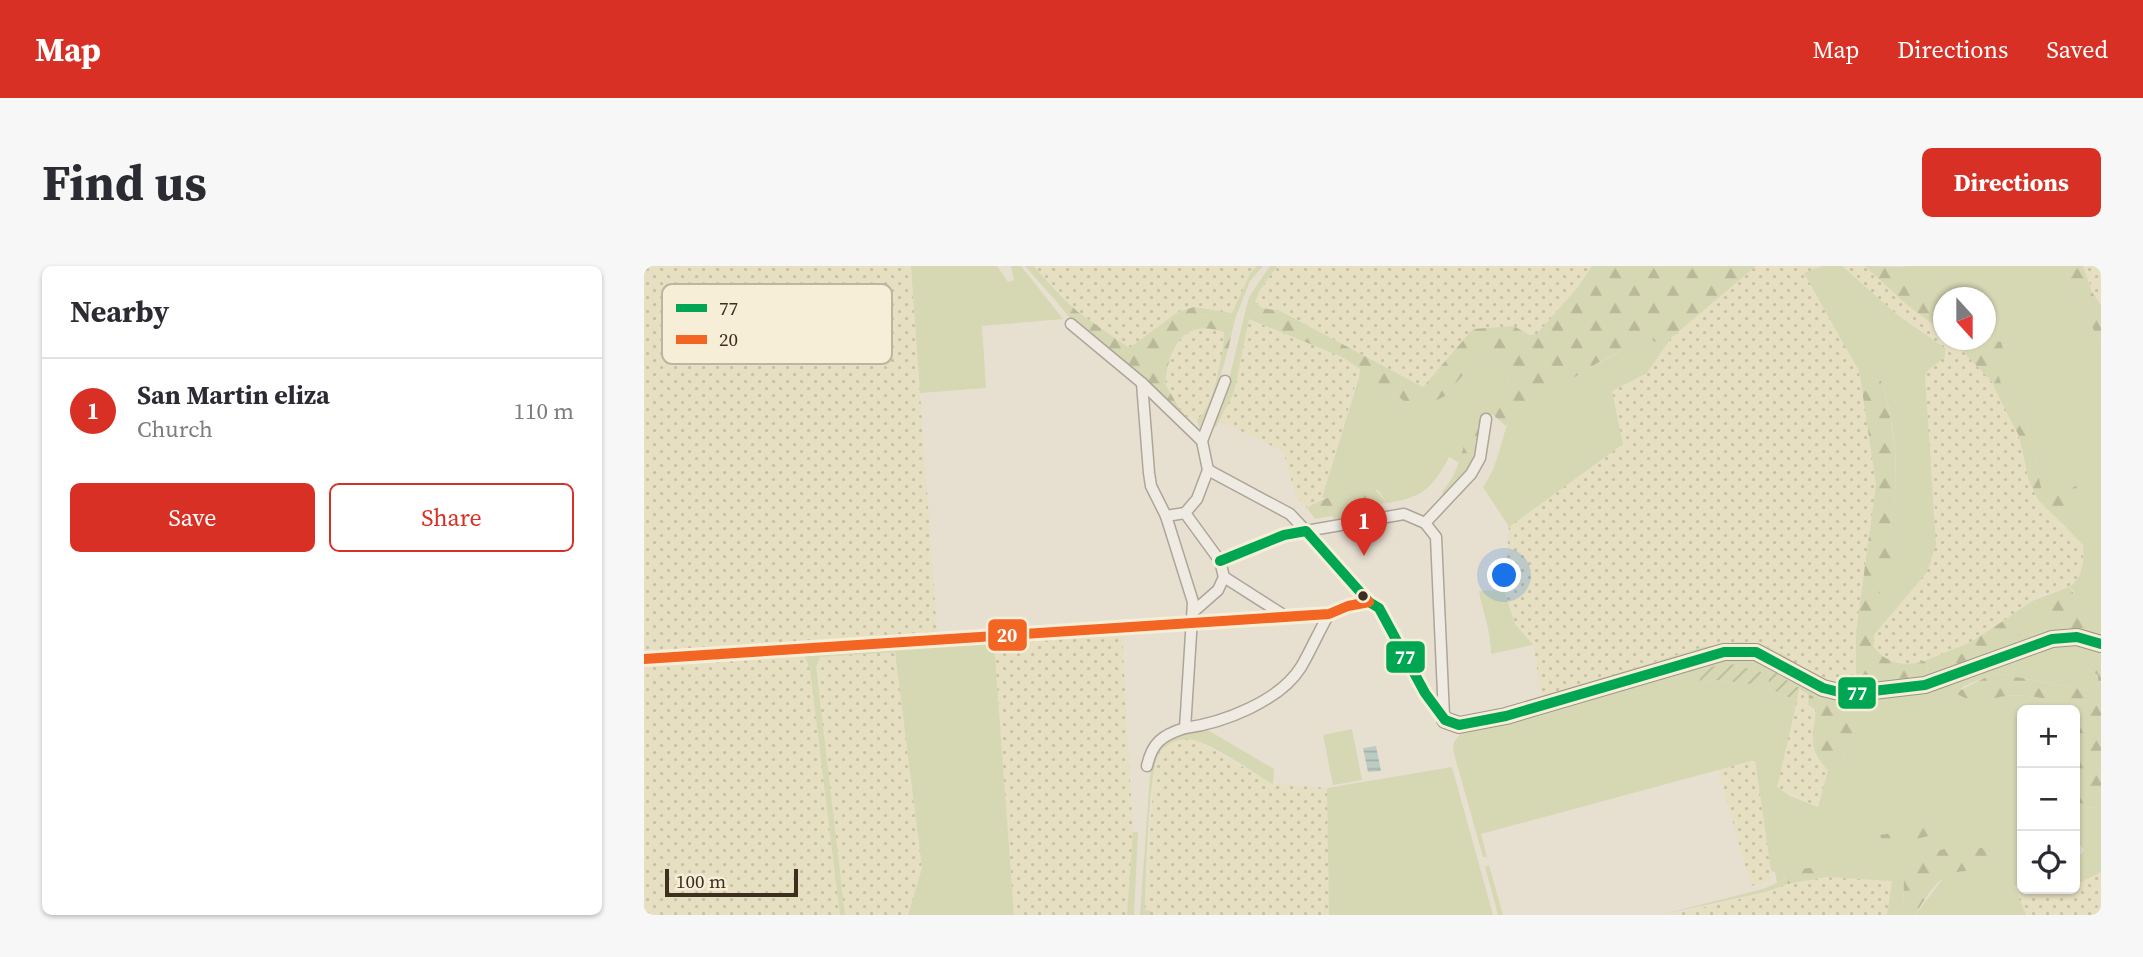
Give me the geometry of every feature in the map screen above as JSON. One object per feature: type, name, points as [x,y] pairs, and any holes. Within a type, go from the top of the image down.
[{"type":"street","points":[[1071,324],[1142,383],[1202,441]]},
{"type":"street","points":[[1166,516],[1185,513],[1197,499],[1208,470],[1202,441],[1224,382]]},
{"type":"street","points":[[1142,383],[1151,486],[1166,516],[1193,602],[1185,728]]},
{"type":"street","points":[[1425,523],[1471,474],[1480,458],[1486,419]]},
{"type":"street","points":[[1208,470],[1290,514],[1369,602],[1379,608],[1425,693],[1445,720],[1459,724],[1506,716],[1691,660],[1731,651],[1766,655],[1823,688],[1847,694],[1926,685],[2052,639],[2077,637],[2101,644]]},
{"type":"street","points":[[1185,513],[1220,561],[1224,577],[1218,590],[1192,613]]},
{"type":"street","points":[[1220,561],[1284,535],[1404,514],[1425,523],[1436,537],[1445,720]]},
{"type":"street","points":[[1224,577],[1285,616]]},
{"type":"street","points":[[644,659],[1190,625],[1329,614],[1348,606],[1369,602]]},
{"type":"street","points":[[1147,766],[1151,749],[1158,740],[1185,728],[1217,723],[1242,712],[1290,681],[1329,614]]},
{"type":"shaded area","points":[[644,266],[911,266],[937,632],[644,652]]},
{"type":"shaded area","points":[[1033,266],[1257,266],[1250,274],[1232,314],[1194,307],[1178,312],[1129,348],[1078,312]]},
{"type":"shaded area","points":[[1277,266],[1592,266],[1578,287],[1537,334],[1529,335],[1514,326],[1423,387],[1280,311],[1262,308],[1255,302]]},
{"type":"shaded area","points":[[1756,266],[1823,266],[1805,273],[1859,371],[1876,485],[1856,632],[1856,687],[1839,687],[1819,680],[1783,654],[1763,645],[1738,642],[1703,647],[1542,697],[1533,645],[1515,624],[1504,590],[1509,527],[1623,444],[1612,391],[1647,373],[1671,338]]},
{"type":"shaded area","points":[[1842,266],[1865,266],[1933,324],[1933,344],[1920,329],[1895,313]]},
{"type":"shaded area","points":[[2083,266],[2101,266],[2101,305],[2093,292]]},
{"type":"shaded area","points":[[1249,319],[1342,357],[1360,369],[1322,498],[1307,508],[1296,496],[1283,451],[1219,421],[1234,392]]},
{"type":"shaded area","points":[[1198,328],[1224,332],[1223,350],[1210,400],[1205,413],[1197,420],[1176,413],[1165,384],[1172,352],[1183,335]]},
{"type":"shaded area","points":[[1939,350],[1964,350],[1992,382],[2019,436],[2029,481],[2038,500],[2083,545],[2083,572],[2069,587],[2040,595],[1981,637],[1941,656],[1913,665],[1881,657],[1873,647],[1872,637],[1936,516],[1931,483],[1925,376],[1928,370],[1945,357]]},
{"type":"shaded area","points":[[1122,635],[1133,832],[1127,915],[1014,915],[994,644]]},
{"type":"shaded area","points":[[895,651],[922,869],[908,915],[845,915],[815,667],[820,657]]},
{"type":"shaded area","points":[[805,655],[810,670],[840,915],[644,915],[644,665]]},
{"type":"shaded area","points":[[1799,688],[1809,695],[1808,705],[1816,710],[1812,746],[1816,758],[1828,770],[1818,807],[1777,787]]},
{"type":"shaded area","points":[[1173,741],[1197,741],[1273,784],[1327,788],[1329,915],[1149,915],[1150,911],[1145,910],[1154,771],[1159,752]]},
{"type":"shaded area","points":[[1376,746],[1381,771],[1368,772],[1363,748]]},
{"type":"shaded area","points":[[1755,760],[1772,880],[1751,886],[1718,770]]},
{"type":"shaded area","points":[[2101,872],[2101,915],[2026,915],[2016,896],[2014,886],[2017,887],[2017,894],[2080,894],[2080,882]]},
{"type":"shaded area","points":[[1827,877],[1892,881],[1887,915],[1670,915],[1766,893],[1788,884]]},
{"type":"green space","points":[[911,266],[997,266],[1008,282],[1014,280],[1011,266],[1021,266],[1063,319],[982,326],[986,388],[920,393]]},
{"type":"green space","points":[[1025,266],[1033,266],[1062,297],[1056,301]]},
{"type":"green space","points":[[1257,266],[1263,266],[1250,281],[1235,319],[1198,316],[1194,307],[1232,313],[1250,274]]},
{"type":"green space","points":[[1270,266],[1277,266],[1255,302],[1249,297]]},
{"type":"green space","points":[[1592,266],[1756,266],[1671,338],[1656,342],[1646,338],[1609,357],[1556,389],[1506,426],[1492,414],[1475,442],[1475,468],[1445,501],[1442,492],[1455,472],[1477,411],[1510,381],[1501,364],[1488,354],[1481,354],[1445,396],[1423,407],[1408,405],[1398,396],[1359,377],[1360,369],[1342,357],[1244,317],[1249,297],[1262,308],[1280,311],[1423,387],[1473,329],[1514,326],[1529,335],[1537,334],[1578,287]]},
{"type":"green space","points":[[1823,266],[1842,266],[1895,313],[1933,340],[1933,350],[1945,350],[1945,357],[1928,370],[1925,376],[1936,545],[1927,572],[1872,637],[1883,569],[1901,550],[1890,526],[1896,472],[1890,415],[1881,381],[1861,383],[1859,371],[1804,273]]},
{"type":"green space","points":[[1865,266],[1906,267],[1933,295],[1933,324]]},
{"type":"green space","points":[[1904,266],[2064,266],[2078,302],[2101,343],[2101,625],[2079,617],[2074,591],[2069,587],[2078,578],[2083,563],[2083,545],[2063,524],[2063,508],[2076,486],[2048,500],[2043,496],[2027,424],[2014,403],[2003,405],[1998,395],[2004,393],[1994,361],[2001,342],[1996,341],[1996,287],[1933,287],[1933,296]]},
{"type":"green space","points":[[2064,266],[2083,266],[2092,292],[2101,305],[2101,343],[2078,302]]},
{"type":"green space","points":[[1062,297],[1078,312],[1129,348],[1178,312],[1194,307],[1198,316],[1235,319],[1228,350],[1223,350],[1224,332],[1210,329],[1198,329],[1188,333],[1174,348],[1165,384],[1181,411],[1176,413],[1114,353],[1074,323],[1056,301]]},
{"type":"green space","points":[[1244,317],[1249,319],[1234,392],[1216,427],[1211,425],[1228,383]]},
{"type":"green space","points":[[1646,338],[1656,342],[1671,338],[1647,373],[1612,391],[1623,444],[1509,527],[1483,487],[1495,465],[1506,428],[1527,407],[1547,394]]},
{"type":"green space","points":[[1996,341],[2001,342],[2005,355],[1994,361],[2004,393],[1998,395],[1992,382],[1962,350],[1996,350]]},
{"type":"green space","points":[[1223,350],[1228,350],[1207,424],[1200,430],[1197,420],[1212,397]]},
{"type":"green space","points":[[1481,354],[1488,354],[1501,364],[1510,381],[1479,408],[1469,428],[1460,463],[1449,457],[1432,484],[1418,494],[1399,501],[1387,503],[1378,490],[1355,491],[1322,498],[1359,377],[1398,396],[1408,405],[1445,396]]},
{"type":"green space","points":[[1881,381],[1890,415],[1895,453],[1895,491],[1890,526],[1901,550],[1899,563],[1883,569],[1873,646],[1884,657],[1896,662],[1910,664],[1925,661],[1928,673],[1887,680],[1875,690],[1856,687],[1856,632],[1876,485],[1861,383]]},
{"type":"green space","points":[[2014,403],[2027,424],[2043,496],[2048,500],[2076,486],[2080,493],[2063,508],[2063,524],[2038,500],[2029,481],[2019,436],[2003,405]]},
{"type":"green space","points":[[1371,485],[1387,503],[1378,504],[1379,515],[1338,522],[1332,516],[1315,519],[1307,508],[1329,497]]},
{"type":"green space","points":[[2069,587],[2081,603],[2079,617],[2101,625],[2101,634],[2064,629],[2059,619],[2032,601]]},
{"type":"green space","points":[[1504,590],[1515,624],[1533,645],[1491,654],[1479,591]]},
{"type":"green space","points":[[2032,601],[2059,619],[2064,629],[2101,634],[2101,640],[2075,633],[1932,679],[1875,690],[1887,680],[1914,677],[1928,672],[1925,661],[1971,642],[1983,649],[1975,653],[1973,661],[2019,636],[2015,625],[2003,621]]},
{"type":"green space","points":[[2003,621],[2031,629],[2032,636],[2019,636],[1996,651],[1952,666],[1952,661],[1963,653],[1982,649],[1971,642]]},
{"type":"green space","points":[[1121,631],[1122,635],[994,644],[1014,915],[908,915],[922,868],[895,652],[820,657],[816,667],[845,915],[840,915],[810,670],[805,656],[776,655],[644,665],[644,661]]},
{"type":"green space","points":[[937,632],[937,638],[644,656],[644,652]]},
{"type":"green space","points":[[1738,642],[1763,645],[1783,654],[1818,679],[1770,653],[1737,648],[1712,651],[1651,666],[1542,701],[1542,697],[1703,647]]},
{"type":"green space","points":[[2072,642],[2101,648],[2101,654],[2089,669],[2098,675],[2098,685],[2087,690],[1995,673],[1964,686],[1956,693],[1969,700],[1970,706],[2009,696],[2050,699],[2049,705],[2017,705],[2017,886],[2014,886],[2026,915],[1915,915],[1945,876],[1960,869],[1949,848],[1926,853],[1904,873],[1903,915],[1887,915],[1892,881],[1827,877],[1819,867],[1783,875],[1788,884],[1766,892],[1660,915],[1777,883],[1775,872],[1771,871],[1755,760],[1481,834],[1487,857],[1483,857],[1453,750],[1454,742],[1463,731],[1734,654],[1756,656],[1856,698],[2025,651]],"holes":[[[1728,663],[1762,672],[1757,685],[1718,680],[1702,683],[1697,670]],[[1770,669],[1809,695],[1857,706],[1860,715],[1841,764],[1828,770],[1818,807],[1790,796],[1777,787],[1797,701],[1768,688]]]},
{"type":"green space","points":[[2101,654],[2101,808],[2080,806],[2080,705],[2049,705],[2049,699],[2017,695],[1992,699],[1970,707],[1969,700],[1955,693],[1994,673],[2087,690],[2098,685],[2098,675],[2089,669]]},
{"type":"green space","points":[[1728,663],[1762,672],[1757,685],[1718,680],[1701,683],[1697,670]]},
{"type":"green space","points":[[1770,669],[1799,688],[1797,701],[1768,688]]},
{"type":"green space","points":[[1820,680],[1859,690],[1842,688]]},
{"type":"green space","points":[[1809,695],[1857,706],[1860,715],[1841,764],[1828,770],[1814,749],[1816,710],[1808,705]]},
{"type":"green space","points":[[1206,729],[1274,769],[1273,784],[1218,750],[1196,740],[1179,740],[1161,750],[1152,782],[1148,828],[1145,910],[1151,911],[1149,915],[1140,915],[1151,762],[1155,747],[1179,734]]},
{"type":"green space","points":[[1352,729],[1362,780],[1333,785],[1323,735]]},
{"type":"green space","points":[[1452,767],[1493,915],[1329,915],[1327,788]]},
{"type":"green space","points":[[2080,806],[2101,808],[2101,872],[2080,882],[2080,855],[2084,850],[2080,845]]},
{"type":"green space","points":[[1919,817],[1944,832],[1885,847],[1880,835],[1898,832]]},
{"type":"green space","points":[[1133,832],[1138,832],[1134,915],[1127,915]]},
{"type":"green space","points":[[1949,848],[1982,848],[1995,857],[1986,872],[1961,871],[1943,878],[1929,893],[1915,915],[1903,915],[1904,873],[1926,853]]},
{"type":"green space","points":[[1489,865],[1503,915],[1498,915],[1485,867]]},
{"type":"green space","points":[[1819,867],[1827,877],[1788,884],[1783,874],[1790,870]]},
{"type":"transit line","name":"77","points":[[1220,561],[1284,535],[1306,531],[1369,602],[1379,608],[1425,693],[1445,720],[1459,725],[1506,716],[1724,652],[1756,652],[1823,688],[1847,694],[1925,685],[2052,639],[2077,637],[2101,644]]},
{"type":"transit line","name":"20","points":[[644,659],[1329,614],[1348,606],[1369,602]]},
{"type":"place","name":"San Martin eliza","points":[[1364,556]]}]
